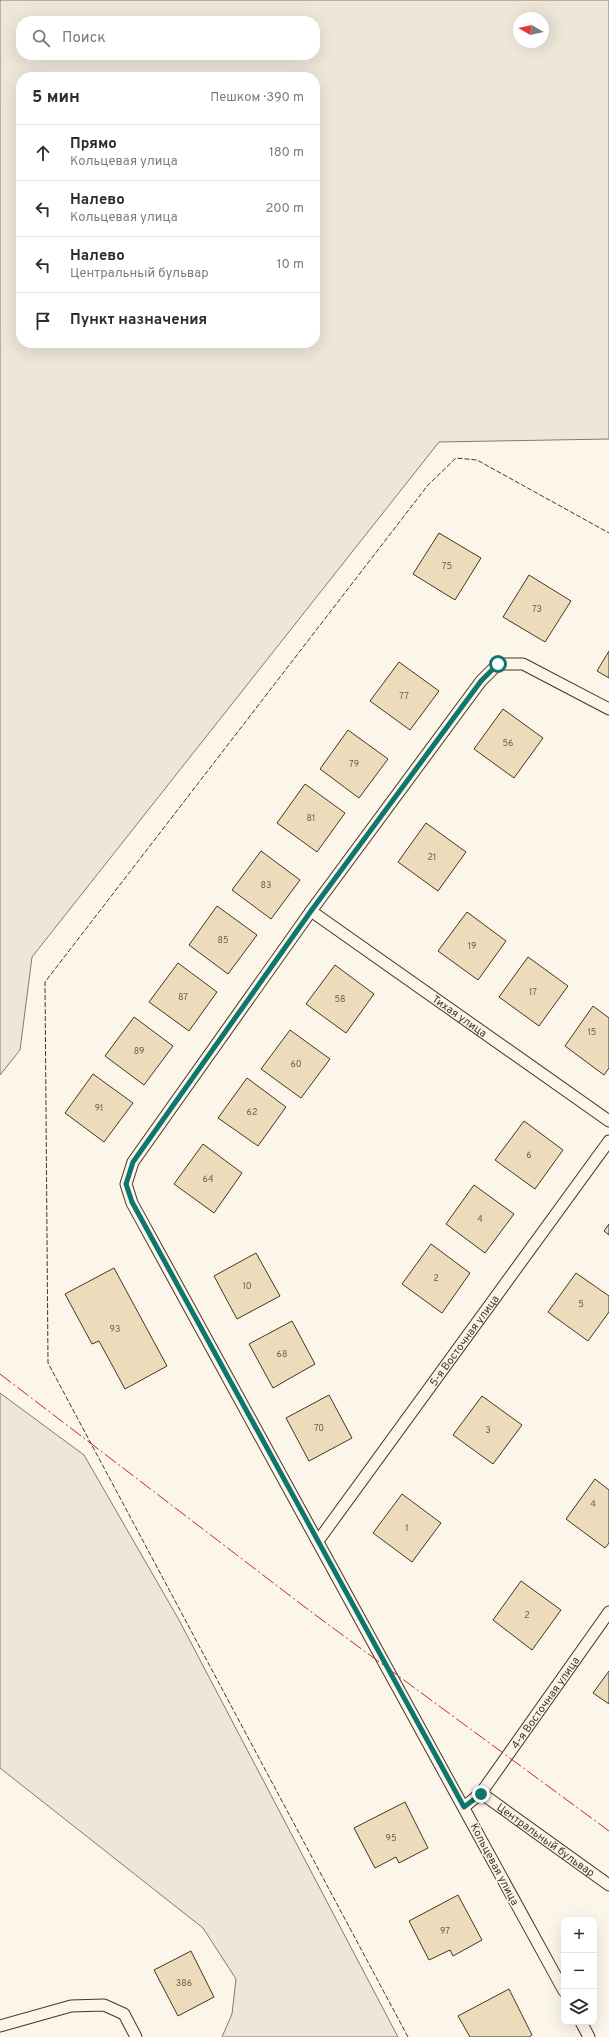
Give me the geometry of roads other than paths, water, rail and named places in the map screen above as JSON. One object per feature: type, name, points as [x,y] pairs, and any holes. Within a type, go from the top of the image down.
[{"type":"lane","name":"Кольцевая улица","points":[[563,1989],[132,1202],[126,1184],[133,1162],[311,911],[481,681],[498,664],[522,664],[609,709]]},
{"type":"lane","name":"Тихая улица","points":[[311,911],[609,1121]]},
{"type":"lane","name":"5-я Восточная улица","points":[[318,1541],[609,1141]]},
{"type":"lane","name":"4-я Восточная улица","points":[[481,1794],[609,1612]]},
{"type":"lane","points":[[464,1807],[481,1794]]},
{"type":"lane","name":"Центральный бульвар","points":[[481,1794],[609,1885]]},
{"type":"lane","points":[[0,2026],[71,2006],[104,2005],[124,2014],[136,2037]]},
{"type":"lane","points":[[583,2025],[589,2037]]}]
